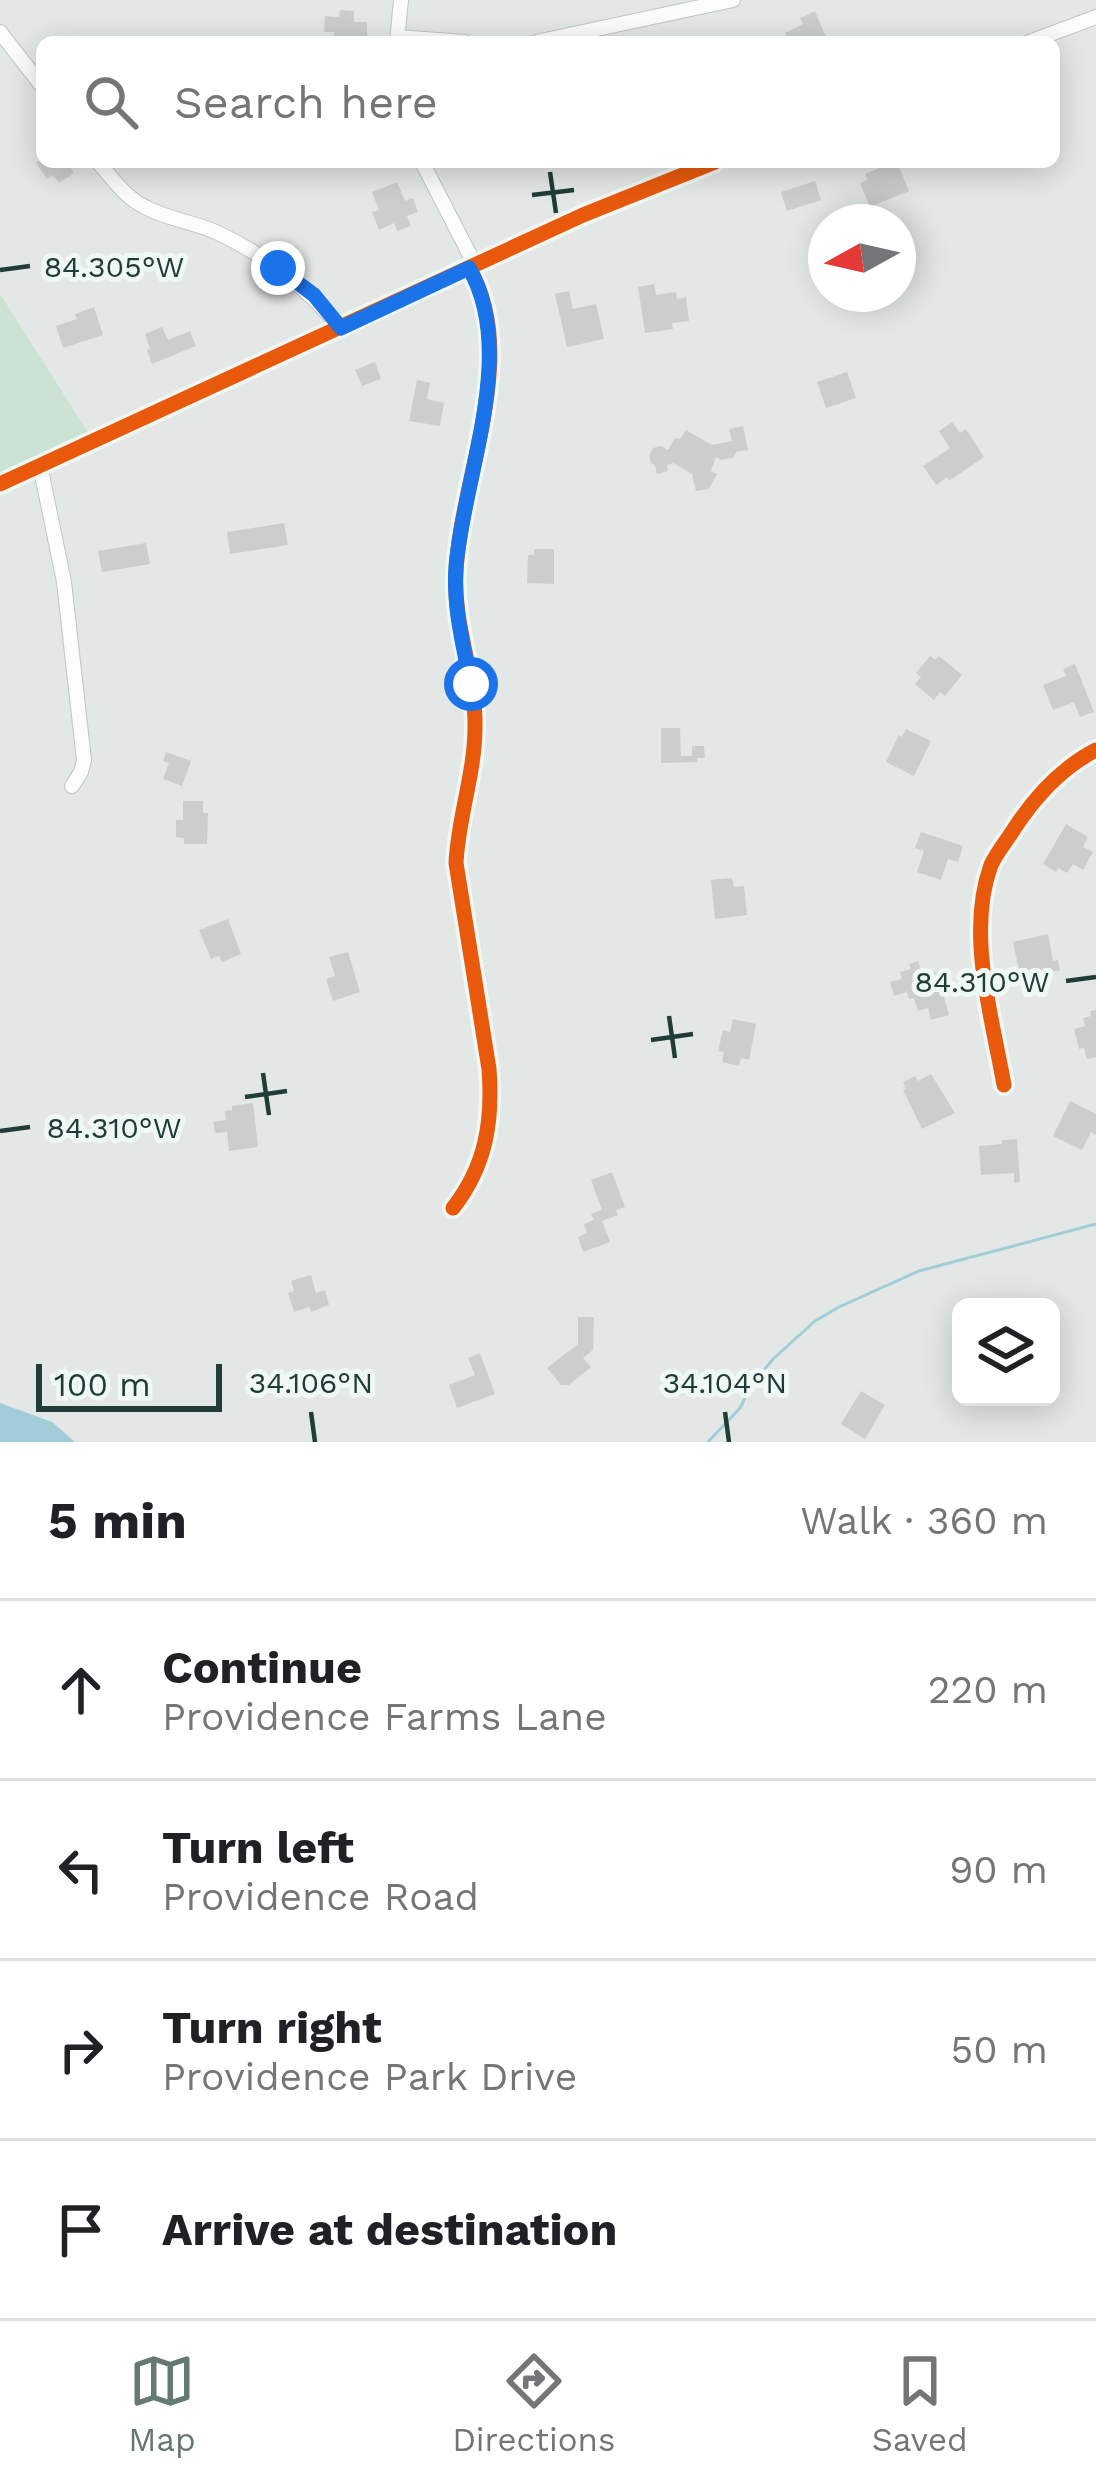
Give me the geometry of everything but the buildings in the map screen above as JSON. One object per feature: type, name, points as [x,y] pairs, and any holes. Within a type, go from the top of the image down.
[{"type":"street","points":[[397,36],[401,0]]},
{"type":"street","points":[[564,36],[734,0]]},
{"type":"street","points":[[1045,36],[1096,17]]},
{"type":"street","points":[[0,32],[36,78]]},
{"type":"street","points":[[103,168],[146,208],[215,232],[278,268],[314,295],[341,328]]},
{"type":"street","points":[[425,168],[486,306],[490,363],[456,570],[457,616],[476,726],[456,863],[491,1102],[479,1167],[453,1208]]},
{"type":"street","points":[[0,484],[584,215],[700,168]]},
{"type":"street","points":[[40,465],[64,582],[84,760],[72,786]]},
{"type":"street","points":[[1004,1085],[980,944],[980,906],[992,862],[1030,805],[1076,761],[1096,750]]},
{"type":"green space","points":[[0,294],[94,442],[0,480]]},
{"type":"water","points":[[0,1403],[52,1422],[75,1442],[0,1442]]},
{"type":"waterway","points":[[708,1442],[740,1408],[773,1359],[815,1321],[839,1307],[919,1271],[1096,1224]]},
{"type":"cycle path","points":[[0,484],[583,215],[700,168]]},
{"type":"cycle path","points":[[453,1208],[480,1159],[490,1107],[489,1069],[456,863],[475,727],[456,573],[489,378],[484,302],[469,268]]},
{"type":"cycle path","points":[[1004,1085],[981,946],[984,891],[991,865],[1041,793],[1096,750]]},
{"type":"route","points":[[278,268],[314,295],[341,328],[469,268],[479,285],[486,306],[490,363],[455,594],[471,684]]}]
